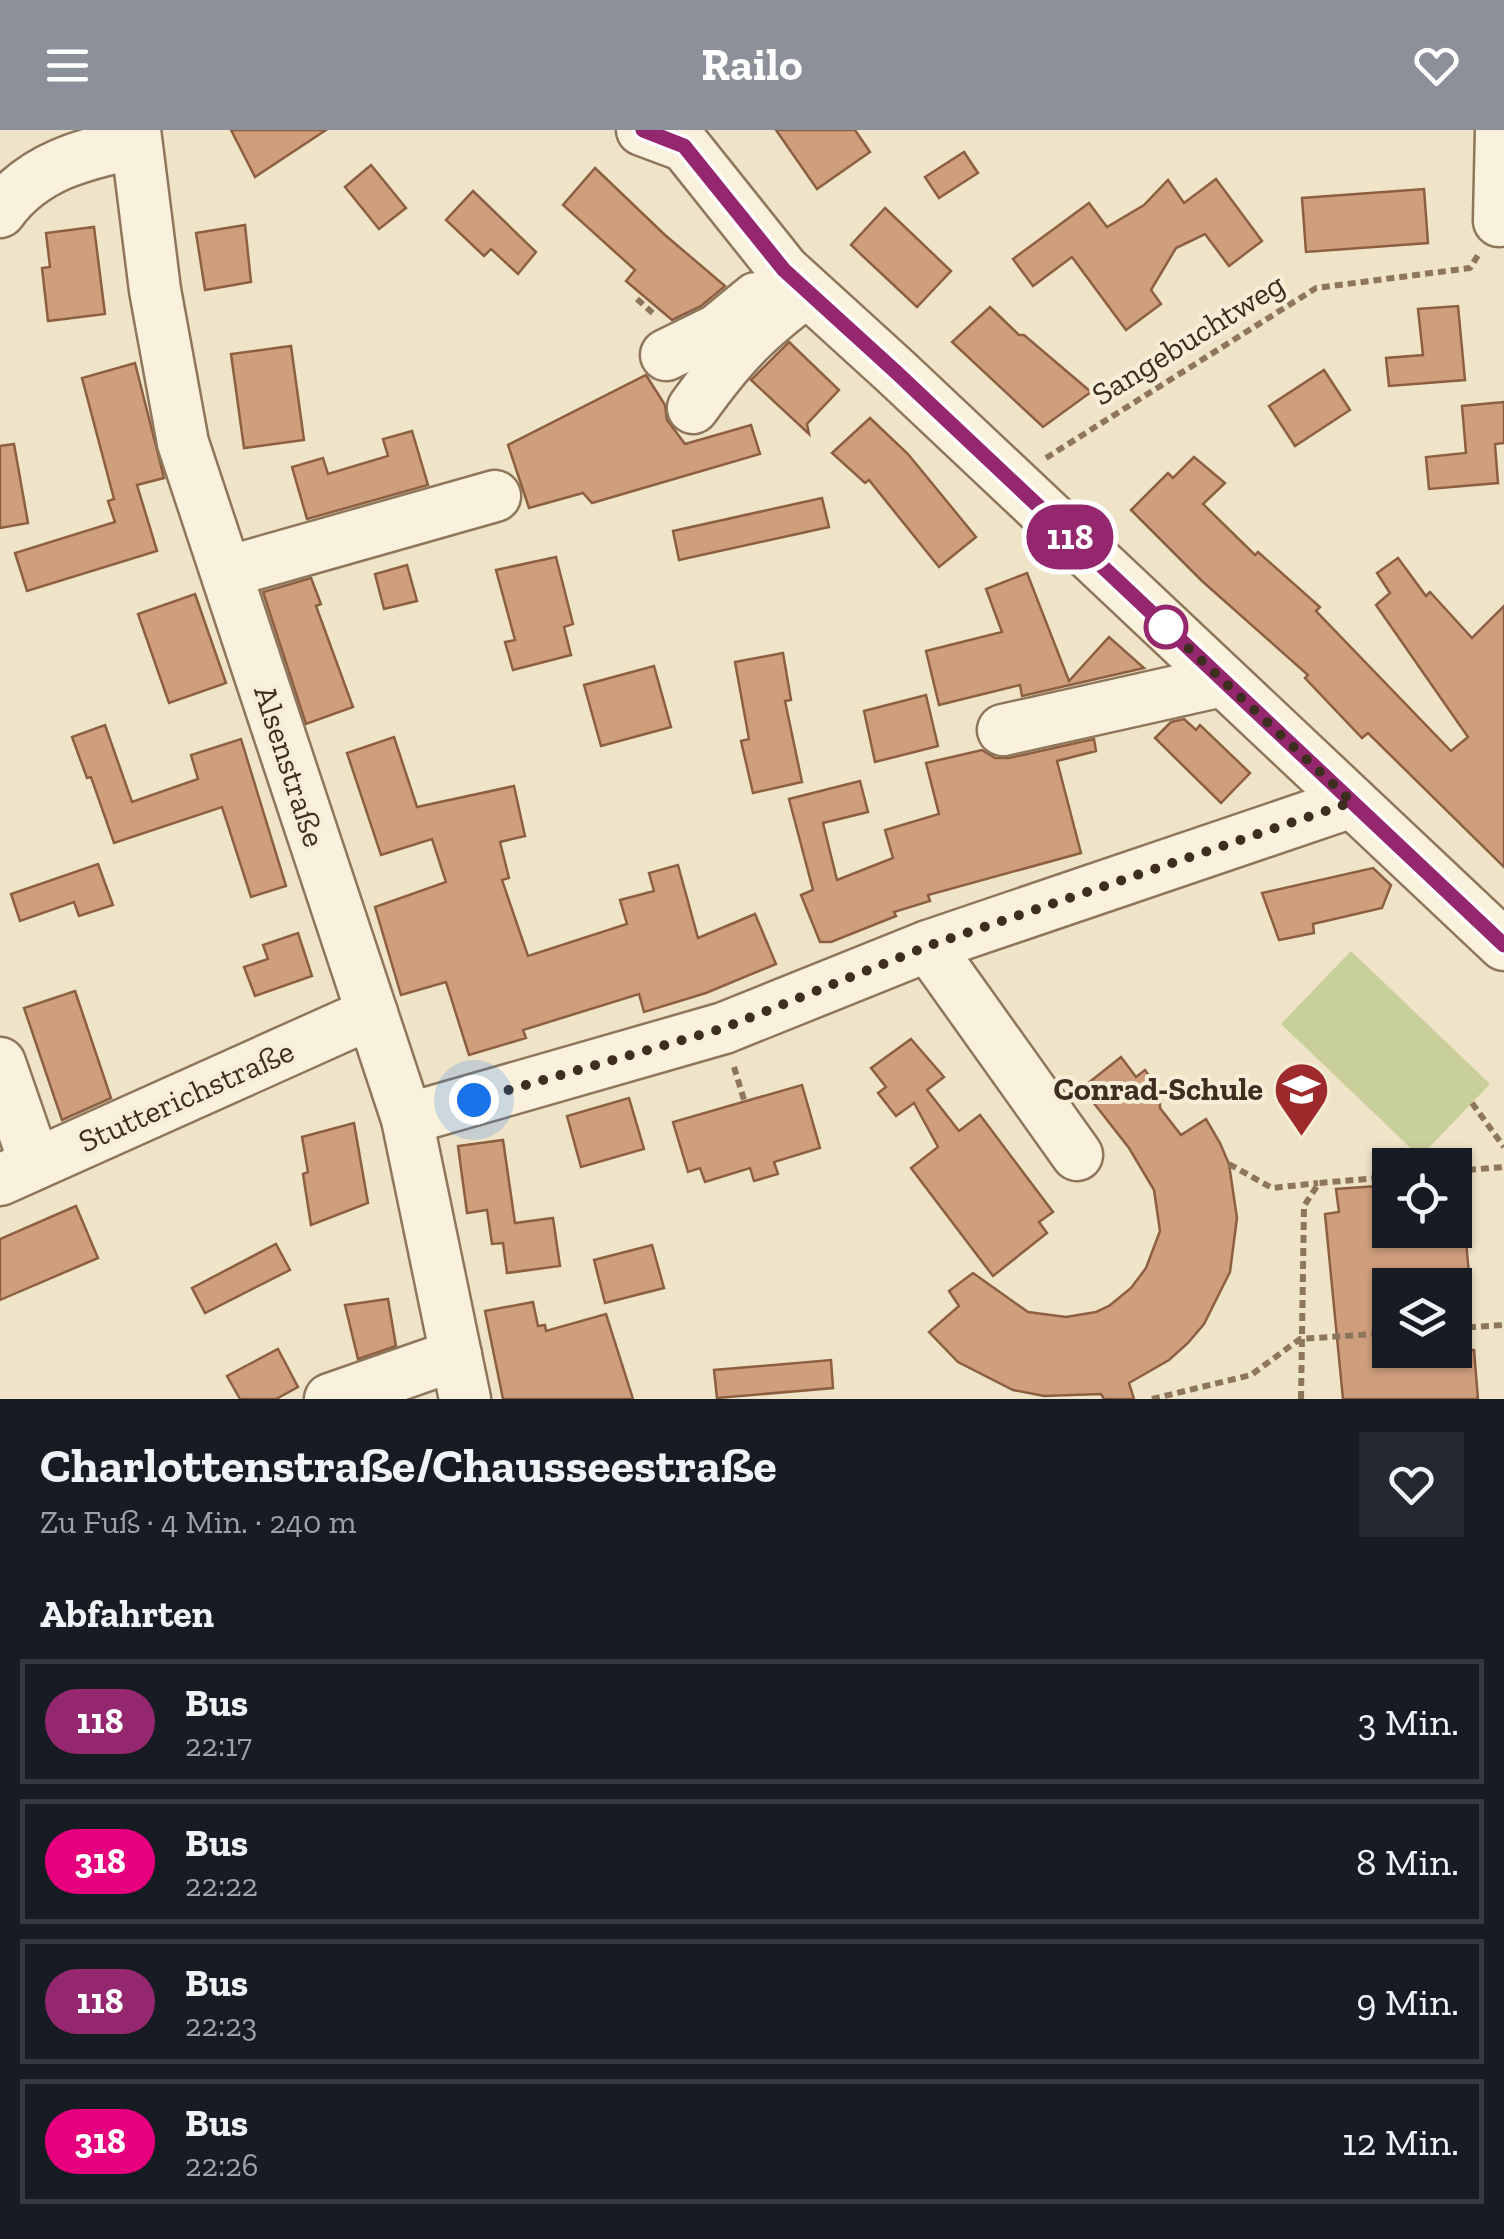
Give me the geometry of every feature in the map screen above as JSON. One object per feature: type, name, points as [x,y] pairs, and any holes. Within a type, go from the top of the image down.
[{"type":"street","points":[[670,135],[795,281],[1504,945]]},
{"type":"street","points":[[1500,221],[1502,135]]},
{"type":"street","points":[[0,212],[47,168],[135,136]]},
{"type":"street","name":"Alsenstraße","points":[[135,136],[155,290],[184,443],[407,1120],[461,1377]]},
{"type":"street","points":[[666,355],[717,330],[746,308],[795,281]]},
{"type":"street","points":[[693,408],[726,362],[795,281]]},
{"type":"street","points":[[227,572],[496,496]]},
{"type":"street","points":[[1004,730],[1222,681]]},
{"type":"street","points":[[407,1120],[724,1028],[928,946],[1352,802]]},
{"type":"street","points":[[928,946],[1077,1155]]},
{"type":"street","name":"Stutterichstraße","points":[[17,1172],[372,1013]]},
{"type":"street","points":[[0,1063],[17,1172]]},
{"type":"street","points":[[330,1399],[461,1377]]},
{"type":"path","name":"Sangebuchtweg","points":[[1010,480],[1316,288],[1470,268],[1500,221]]},
{"type":"path","points":[[1472,1103],[1504,1147]]},
{"type":"path","points":[[1229,1164],[1272,1188],[1372,1179]]},
{"type":"path","points":[[1472,1170],[1504,1167]]},
{"type":"path","points":[[1301,1399],[1304,1206],[1319,1183]]},
{"type":"path","points":[[1472,1327],[1504,1325]]},
{"type":"path","points":[[1152,1399],[1251,1375],[1300,1339],[1372,1334]]},
{"type":"green space","points":[[1351,951],[1490,1084],[1429,1148],[1411,1148],[1281,1024]]},
{"type":"building","points":[[231,130],[326,130],[255,177]]},
{"type":"building","points":[[776,130],[855,130],[870,152],[817,189]]},
{"type":"building","points":[[964,152],[978,173],[939,198],[925,177]]},
{"type":"building","points":[[371,165],[406,208],[379,229],[345,187]]},
{"type":"building","points":[[595,168],[725,286],[701,306],[672,320],[626,281],[635,270],[563,205]]},
{"type":"building","points":[[1216,179],[1262,241],[1229,266],[1205,234],[1176,248],[1151,290],[1161,304],[1126,330],[1072,257],[1033,286],[1013,259],[1089,203],[1107,227],[1144,205],[1168,180],[1184,203]]},
{"type":"building","points":[[1424,189],[1428,243],[1306,252],[1302,198]]},
{"type":"building","points":[[473,191],[536,252],[518,274],[491,249],[484,256],[446,220]]},
{"type":"building","points":[[885,208],[951,271],[917,307],[851,245]]},
{"type":"building","points":[[245,225],[251,282],[205,290],[196,233]]},
{"type":"building","points":[[94,227],[105,314],[48,321],[42,268],[50,267],[46,233]]},
{"type":"building","points":[[1458,306],[1465,380],[1389,386],[1386,358],[1423,355],[1418,309]]},
{"type":"building","points":[[990,307],[1091,392],[1043,427],[952,342]]},
{"type":"building","points":[[789,342],[839,390],[807,424],[809,434],[751,380]]},
{"type":"building","points":[[291,346],[304,440],[244,448],[231,354]]},
{"type":"building","points":[[135,363],[164,478],[137,485],[157,551],[27,591],[15,553],[115,522],[108,501],[114,499],[82,378]]},
{"type":"building","points":[[1324,370],[1350,410],[1295,446],[1269,406]]},
{"type":"building","points":[[646,375],[665,405],[667,420],[685,444],[751,425],[760,454],[592,503],[583,493],[529,508],[508,445]]},
{"type":"building","points":[[1504,402],[1504,443],[1495,444],[1498,483],[1429,489],[1426,457],[1466,453],[1462,406]]},
{"type":"building","points":[[870,418],[908,454],[976,537],[939,567],[869,480],[865,483],[832,453]]},
{"type":"building","points":[[412,431],[428,485],[307,519],[292,467],[323,458],[328,474],[388,456],[383,439]]},
{"type":"building","points":[[14,444],[28,523],[0,528],[0,446]]},
{"type":"building","points":[[1194,457],[1225,483],[1203,504],[1255,555],[1258,552],[1320,607],[1316,611],[1451,751],[1468,737],[1376,605],[1390,593],[1377,573],[1398,558],[1426,596],[1430,592],[1472,638],[1504,606],[1504,867],[1368,733],[1362,738],[1305,678],[1308,675],[1202,581],[1131,510],[1168,473],[1173,478]]},
{"type":"building","points":[[822,498],[829,527],[679,560],[673,531]]},
{"type":"building","points":[[556,557],[573,624],[564,627],[571,655],[513,670],[505,642],[515,640],[496,570]]},
{"type":"building","points":[[407,565],[417,601],[384,609],[375,574]]},
{"type":"building","points":[[1027,573],[1069,681],[1109,637],[1144,668],[1022,696],[1020,685],[939,705],[926,651],[1002,632],[986,589]]},
{"type":"building","points":[[311,578],[321,604],[316,606],[353,707],[306,724],[263,592]]},
{"type":"building","points":[[195,594],[226,683],[169,703],[138,614]]},
{"type":"building","points":[[783,653],[791,700],[785,701],[802,782],[753,793],[741,741],[749,739],[735,662]]},
{"type":"building","points":[[654,666],[671,727],[601,746],[584,685]]},
{"type":"building","points":[[926,695],[938,746],[875,762],[864,711]]},
{"type":"building","points":[[1184,719],[1196,730],[1200,725],[1250,773],[1221,803],[1155,738],[1171,722]]},
{"type":"building","points":[[105,725],[132,802],[198,779],[191,755],[241,739],[286,886],[251,897],[222,807],[114,843],[72,737]]},
{"type":"building","points":[[394,737],[417,807],[514,786],[525,836],[500,842],[509,878],[502,880],[528,956],[627,924],[620,900],[654,891],[649,873],[678,865],[698,938],[755,914],[776,964],[706,993],[644,1012],[639,994],[523,1030],[526,1038],[469,1055],[446,982],[401,995],[375,907],[446,882],[432,839],[381,855],[347,753]]},
{"type":"building","points":[[1094,739],[1096,751],[1057,761],[1081,853],[928,895],[930,901],[894,912],[896,916],[831,942],[820,942],[801,895],[813,890],[789,799],[860,781],[868,812],[823,823],[837,880],[893,858],[885,830],[939,814],[926,763],[982,750],[995,758],[1009,758]]},
{"type":"building","points":[[98,864],[113,905],[79,916],[74,902],[20,921],[11,894]]},
{"type":"building","points":[[1373,868],[1391,885],[1382,908],[1313,924],[1314,933],[1279,940],[1262,893]]},
{"type":"building","points":[[298,933],[312,976],[255,996],[244,967],[268,959],[263,945]]},
{"type":"building","points":[[75,991],[111,1098],[62,1120],[24,1008]]},
{"type":"building","points":[[911,1039],[944,1077],[927,1090],[959,1131],[980,1115],[1053,1212],[1039,1222],[1047,1233],[993,1276],[911,1168],[938,1147],[914,1103],[896,1116],[878,1093],[886,1087],[871,1068]]},
{"type":"building","points":[[1121,1057],[1136,1077],[1145,1070],[1160,1091],[1160,1108],[1181,1135],[1206,1119],[1220,1143],[1229,1164],[1237,1218],[1230,1272],[1204,1324],[1188,1343],[1169,1360],[1129,1383],[1134,1399],[1104,1399],[1101,1394],[1044,1396],[1013,1390],[958,1362],[929,1332],[959,1306],[949,1291],[973,1273],[1028,1312],[1066,1317],[1109,1306],[1131,1288],[1146,1268],[1160,1231],[1154,1190],[1129,1148],[1082,1088]]},
{"type":"building","points":[[802,1085],[820,1148],[774,1162],[778,1174],[754,1181],[750,1168],[705,1182],[700,1168],[688,1172],[673,1122]]},
{"type":"building","points":[[629,1098],[644,1149],[581,1167],[567,1116]]},
{"type":"building","points":[[354,1123],[368,1203],[311,1225],[302,1137]]},
{"type":"building","points":[[503,1140],[515,1223],[553,1218],[560,1266],[507,1273],[503,1243],[492,1244],[487,1210],[467,1213],[458,1146]]},
{"type":"building","points":[[1372,1186],[1372,1248],[1467,1248],[1468,1268],[1372,1268],[1372,1368],[1472,1368],[1474,1350],[1478,1399],[1343,1399],[1325,1214],[1339,1212],[1336,1189]]},
{"type":"building","points":[[76,1206],[98,1258],[0,1300],[0,1239]]},
{"type":"building","points":[[276,1244],[290,1270],[205,1313],[192,1288]]},
{"type":"building","points":[[652,1245],[664,1288],[605,1303],[594,1260]]},
{"type":"building","points":[[388,1299],[396,1346],[358,1359],[345,1305]]},
{"type":"building","points":[[533,1302],[538,1326],[545,1325],[546,1331],[606,1314],[633,1399],[503,1399],[485,1311]]},
{"type":"building","points":[[278,1349],[298,1387],[276,1399],[240,1399],[227,1376]]},
{"type":"building","points":[[831,1360],[833,1388],[717,1398],[714,1370]]},
{"type":"bus line","name":"118","points":[[643,130],[684,146],[806,292],[896,372],[1504,945]]},
{"type":"place","name":"Conrad-Schule","points":[[1302,1138]]},
{"type":"route","points":[[474,1100],[724,1028],[928,946],[1352,802],[1166,627]]}]
